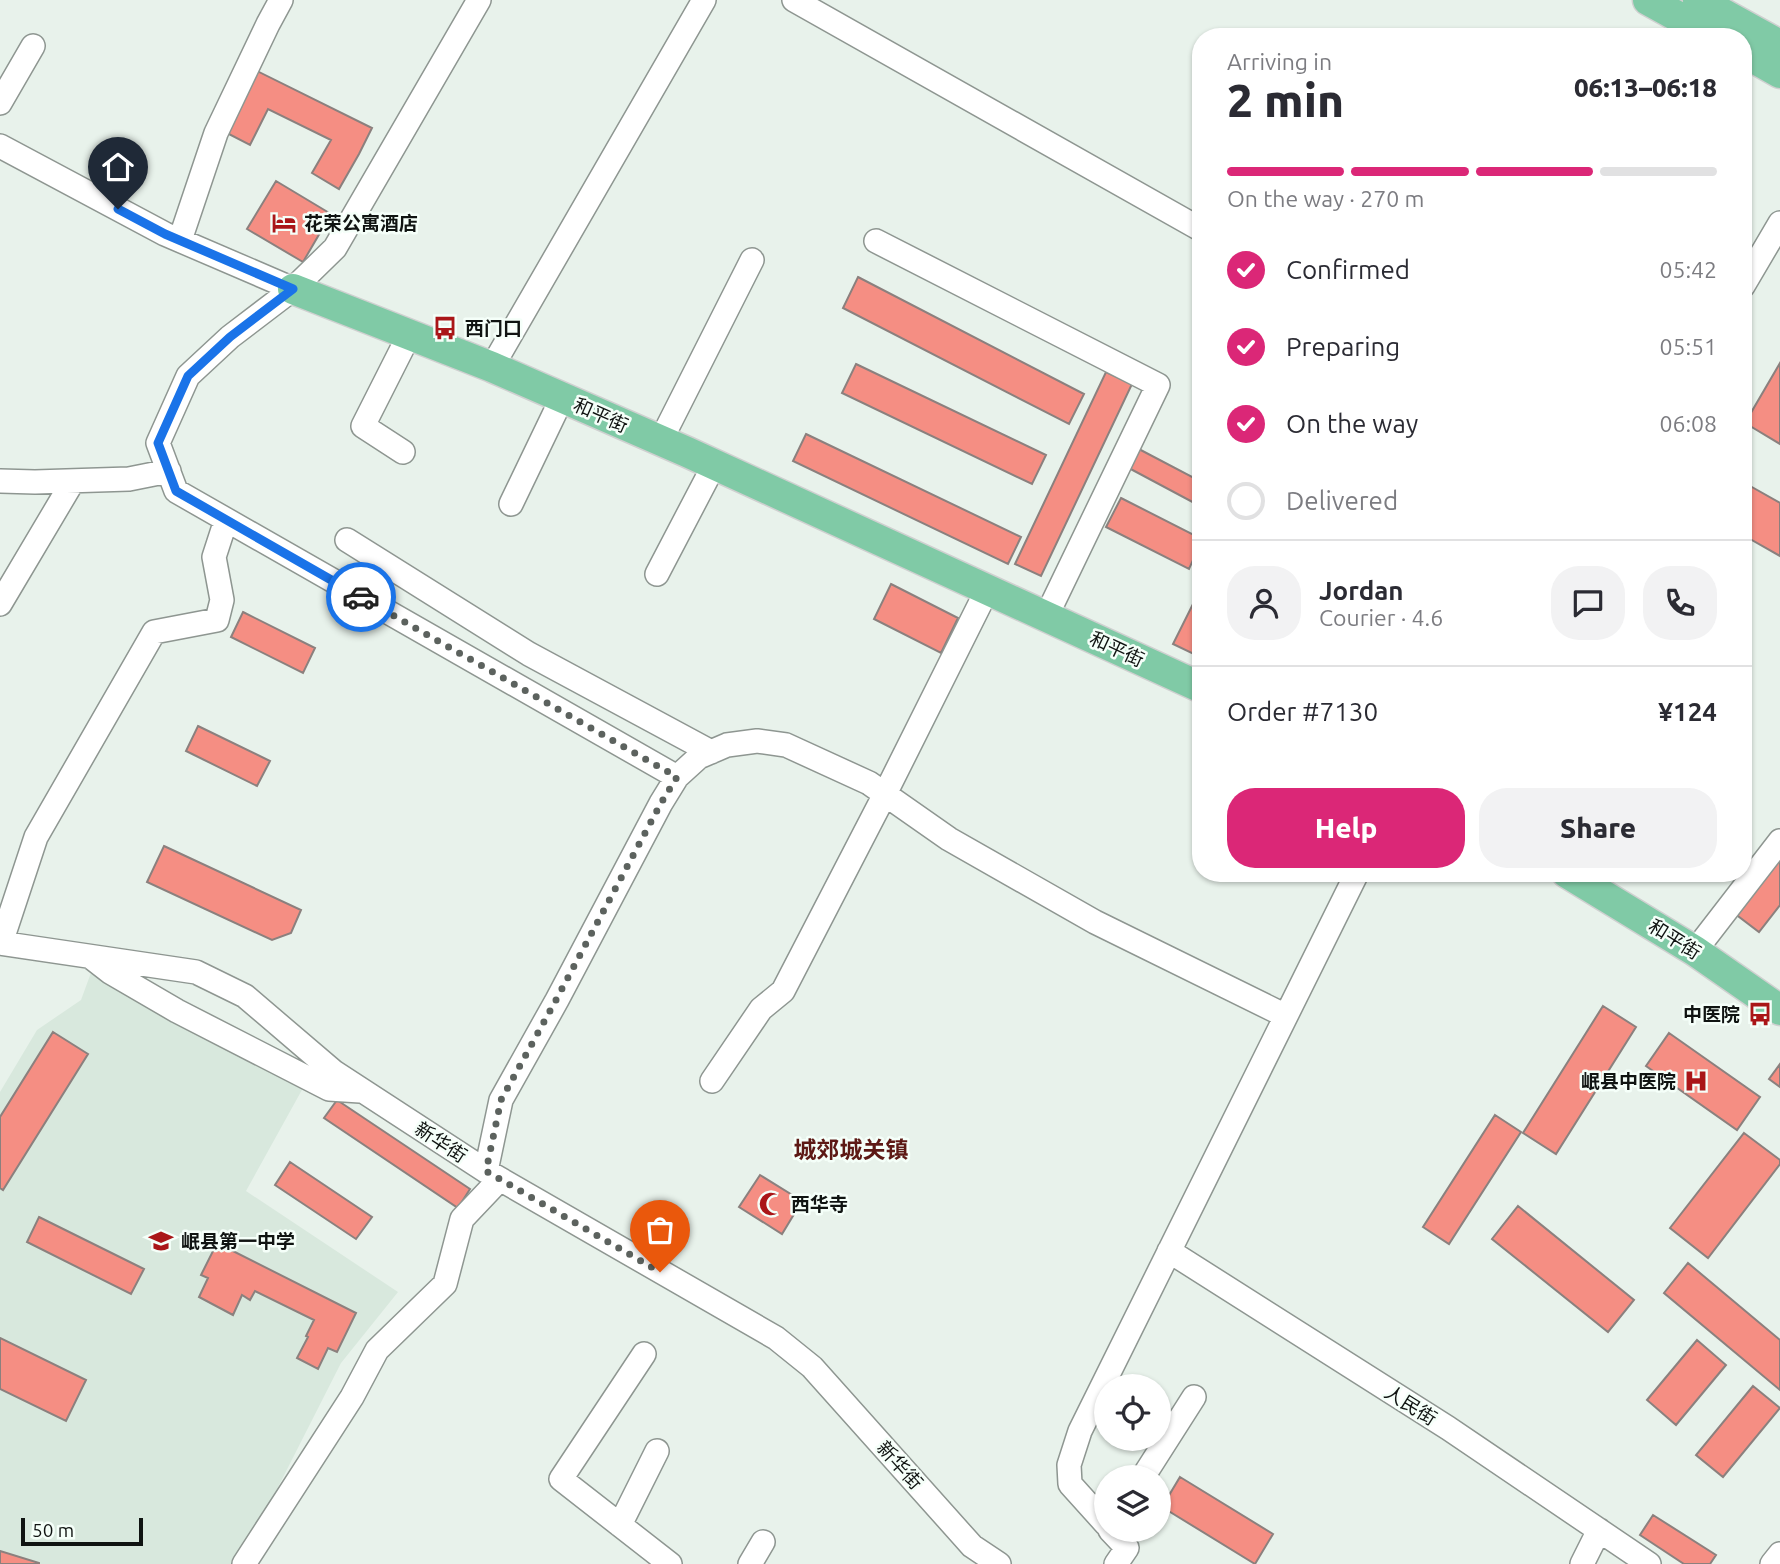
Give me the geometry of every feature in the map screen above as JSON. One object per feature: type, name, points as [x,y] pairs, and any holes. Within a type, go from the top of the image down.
[{"type":"main road","points":[[1648,0],[1714,12],[1746,28]]},
{"type":"main road","points":[[1752,31],[1780,45]]},
{"type":"main road","points":[[1752,57],[1780,73]]},
{"type":"main road","name":"和平街","points":[[293,289],[492,367],[714,465],[1192,683]]},
{"type":"main road","name":"和平街","points":[[1582,882],[1695,951],[1780,1010]]},
{"type":"street","points":[[180,240],[216,134],[281,0]]},
{"type":"street","points":[[479,0],[335,248],[293,289],[230,337],[188,376],[158,443],[176,491],[677,777]]},
{"type":"street","points":[[492,367],[704,0]]},
{"type":"street","points":[[794,0],[1192,224]]},
{"type":"street","points":[[0,103],[33,46]]},
{"type":"street","name":"和平街","points":[[0,146],[180,240],[293,289]]},
{"type":"street","points":[[1752,271],[1780,223]]},
{"type":"street","points":[[876,241],[1158,385],[1046,617]]},
{"type":"street","points":[[660,442],[751,260]]},
{"type":"street","points":[[403,452],[363,426],[409,335]]},
{"type":"street","points":[[511,504],[562,398]]},
{"type":"street","points":[[657,574],[714,465]]},
{"type":"street","points":[[0,481],[129,479],[169,471]]},
{"type":"street","points":[[0,604],[73,481]]},
{"type":"street","points":[[1,943],[36,837],[153,632],[217,620],[222,600],[214,557],[226,520]]},
{"type":"street","points":[[347,540],[529,654],[711,752]]},
{"type":"street","points":[[712,1081],[761,1009],[783,991],[987,590]]},
{"type":"street","points":[[244,1564],[352,1396],[377,1350],[445,1284],[462,1219],[492,1176],[501,1100],[661,803],[677,777],[699,757],[727,745],[757,741],[786,745],[869,783],[949,839],[1095,922],[1286,1016]]},
{"type":"street","points":[[1752,877],[1780,841]]},
{"type":"street","points":[[1094,1510],[1070,1484],[1069,1465],[1080,1431],[1353,882]]},
{"type":"street","points":[[1695,951],[1748,882]]},
{"type":"street","name":"新华街","points":[[1,943],[196,972],[245,996],[334,1072],[492,1176],[776,1338],[812,1367],[972,1546],[995,1563]]},
{"type":"street","points":[[89,955],[110,972],[177,1011],[329,1089],[363,1091]]},
{"type":"street","name":"人民街","points":[[1168,1251],[1448,1428],[1649,1564]]},
{"type":"street","points":[[644,1354],[561,1479],[670,1564]]},
{"type":"street","points":[[1151,1465],[1194,1398]]},
{"type":"street","points":[[620,1525],[657,1451]]},
{"type":"street","points":[[1582,1564],[1600,1531]]},
{"type":"street","points":[[750,1564],[763,1542]]},
{"type":"street","points":[[1116,1564],[1126,1548],[1121,1542]]},
{"type":"street","points":[[1772,1564],[1780,1554]]},
{"type":"shaded area","name":"岷县第一中学","points":[[92,970],[303,1088],[246,1191],[398,1292],[341,1363],[239,1564],[0,1564],[0,1092],[37,1030],[81,1000]]},
{"type":"building","points":[[253,69],[372,128],[339,189],[312,173],[331,140],[268,109],[250,145],[223,131]]},
{"type":"building","points":[[276,181],[331,214],[303,262],[247,229]]},
{"type":"building","points":[[858,277],[1084,394],[1069,424],[843,308]]},
{"type":"building","points":[[1780,363],[1780,444],[1752,427],[1752,411]]},
{"type":"building","points":[[856,364],[1046,455],[1032,484],[842,393]]},
{"type":"building","points":[[1106,372],[1132,384],[1041,576],[1015,564]]},
{"type":"building","points":[[806,434],[1021,537],[1008,564],[793,461]]},
{"type":"building","points":[[1135,447],[1192,477],[1192,502],[1125,466]]},
{"type":"building","points":[[1752,487],[1780,503],[1780,556],[1752,540]]},
{"type":"building","points":[[1121,498],[1192,534],[1192,562],[1189,569],[1106,527]]},
{"type":"building","points":[[891,584],[958,618],[941,653],[874,619]]},
{"type":"building","points":[[1192,606],[1192,653],[1173,644]]},
{"type":"building","points":[[243,612],[315,648],[303,673],[231,637]]},
{"type":"building","points":[[198,726],[270,761],[257,786],[186,751]]},
{"type":"building","points":[[164,846],[301,910],[291,933],[272,940],[147,882]]},
{"type":"building","points":[[1780,852],[1780,905],[1759,932],[1734,913]]},
{"type":"building","points":[[1603,1006],[1636,1027],[1556,1154],[1523,1133]]},
{"type":"building","points":[[53,1032],[88,1054],[3,1190],[0,1188],[0,1117]]},
{"type":"building","points":[[1669,1033],[1760,1097],[1737,1130],[1646,1066]]},
{"type":"building","points":[[1780,1064],[1780,1087],[1769,1079]]},
{"type":"building","points":[[337,1100],[470,1189],[458,1208],[324,1118]]},
{"type":"building","points":[[1495,1115],[1521,1132],[1449,1244],[1423,1227]]},
{"type":"building","points":[[1744,1133],[1780,1160],[1780,1164],[1708,1258],[1670,1228]]},
{"type":"building","points":[[290,1162],[372,1217],[356,1239],[275,1185]]},
{"type":"building","name":"西华寺","points":[[760,1175],[802,1201],[782,1234],[739,1207]]},
{"type":"building","points":[[1518,1206],[1634,1300],[1608,1332],[1492,1239]]},
{"type":"building","points":[[39,1217],[144,1269],[131,1294],[27,1242]]},
{"type":"building","points":[[217,1243],[356,1313],[337,1352],[328,1348],[318,1369],[297,1358],[314,1320],[255,1291],[250,1300],[242,1295],[233,1315],[199,1297],[208,1278],[201,1275]]},
{"type":"building","points":[[1688,1263],[1780,1340],[1780,1390],[1664,1293]]},
{"type":"building","points":[[0,1338],[86,1380],[66,1421],[0,1389]]},
{"type":"building","points":[[1697,1340],[1726,1365],[1676,1425],[1647,1400]]},
{"type":"building","points":[[1753,1386],[1780,1408],[1723,1477],[1696,1455]]},
{"type":"building","points":[[1180,1477],[1273,1534],[1255,1564],[1171,1513],[1171,1492]]},
{"type":"building","points":[[1653,1515],[1716,1555],[1710,1564],[1684,1564],[1640,1535]]},
{"type":"building","points":[[0,1551],[39,1563],[39,1564],[0,1564]]},
{"type":"way so far","points":[[361,597],[677,777],[501,1100],[486,1171],[660,1272]]},
{"type":"place","name":"花荣公寓酒店","points":[[284,223]]},
{"type":"place","name":"西门口","points":[[445,328]]},
{"type":"place","name":"中医院","points":[[1760,1014]]},
{"type":"place","name":"岷县中医院","points":[[1696,1081]]},
{"type":"place","name":"西华寺","points":[[771,1204]]},
{"type":"place","name":"岷县第一中学","points":[[161,1241]]},
{"type":"district","name":"城郊城关镇","points":[[851,1150]]},
{"type":"route","points":[[118,209],[165,234],[293,289],[230,337],[188,376],[158,443],[176,491],[361,597]]}]
